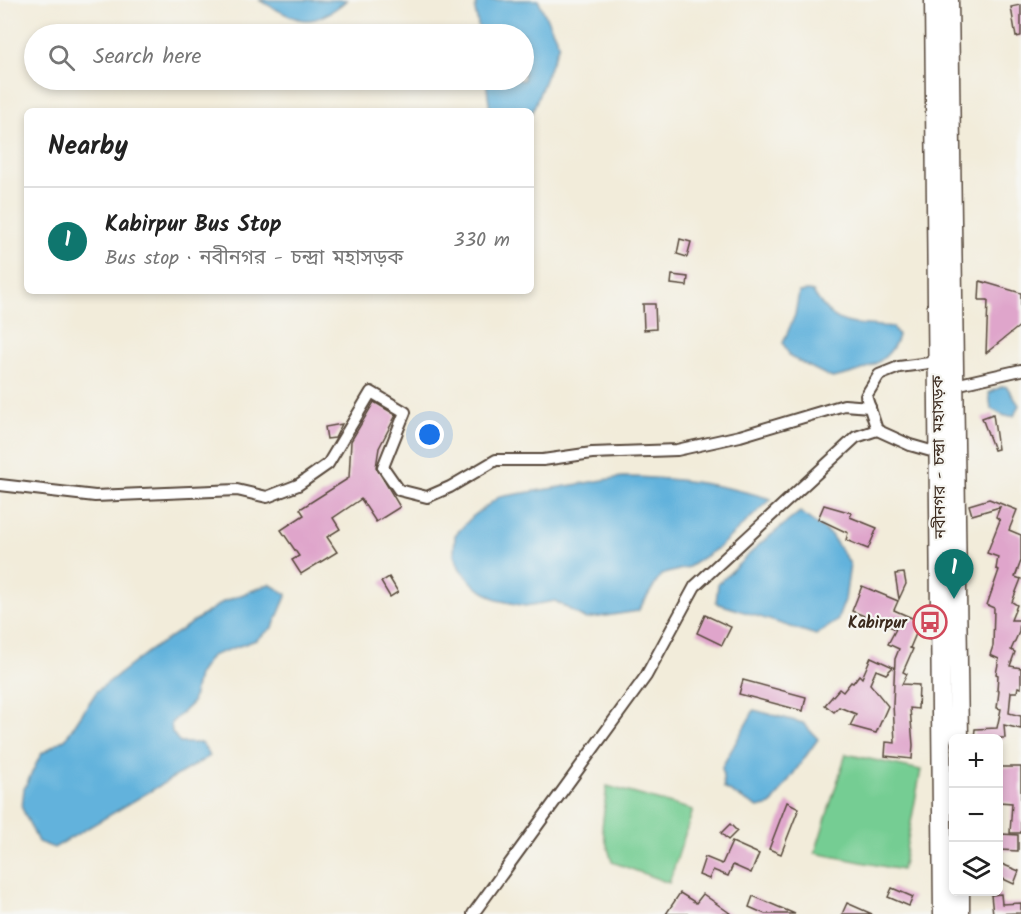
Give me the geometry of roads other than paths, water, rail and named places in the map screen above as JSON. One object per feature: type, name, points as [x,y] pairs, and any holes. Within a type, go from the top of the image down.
[{"type":"highway","name":"নবীনগর - চন্দ্রা মহাসড়ক","points":[[933,0],[943,914]]},
{"type":"highway","name":"নবীনগর - চন্দ্রা মহাসড়ক","points":[[949,0],[955,385],[953,455],[959,734]]},
{"type":"highway","points":[[960,896],[960,914]]},
{"type":"street","points":[[877,430],[866,396],[879,375],[899,367],[937,362]]},
{"type":"street","points":[[955,385],[1021,370]]},
{"type":"street","points":[[0,485],[95,496],[237,490],[267,497],[298,485],[328,464],[371,392],[405,412],[384,467],[399,490],[427,497],[450,487],[496,460],[543,460],[592,453],[677,450],[740,436],[844,405],[870,407]]},
{"type":"street","points":[[473,914],[645,676],[695,586],[856,437],[877,430],[910,445],[938,453]]},
{"type":"water","points":[[259,0],[347,0],[323,16],[313,20],[303,20],[294,18]]},
{"type":"water","points":[[477,0],[538,0],[559,44],[534,108],[490,108],[487,90],[534,90],[534,24],[478,24],[475,10]]},
{"type":"water","points":[[799,292],[813,292],[838,319],[856,324],[893,327],[898,335],[894,345],[881,360],[872,366],[832,378],[790,357],[783,343],[795,315]]},
{"type":"water","points":[[1003,386],[1007,387],[1019,405],[1014,416],[1005,416],[991,409],[989,393]]},
{"type":"water","points":[[622,477],[697,482],[771,499],[718,548],[689,567],[661,575],[638,611],[586,619],[555,601],[525,606],[497,600],[476,587],[460,569],[454,555],[455,535],[472,517],[499,497]]},
{"type":"water","points":[[800,512],[831,535],[850,564],[845,600],[837,621],[816,635],[716,603],[718,584],[761,543]]},
{"type":"water","points":[[269,584],[287,594],[273,627],[256,640],[211,656],[198,675],[192,703],[171,723],[172,732],[180,743],[202,743],[210,756],[54,848],[38,842],[22,808],[24,789],[41,754],[66,738],[97,691],[149,651],[223,602]]},
{"type":"water","points":[[754,710],[803,723],[818,739],[771,805],[758,808],[724,788],[722,767]]},
{"type":"place","name":"Kabirpur Bus Stop","points":[[954,599]]},
{"type":"place","name":"Kabirpur","points":[[930,622]]}]
